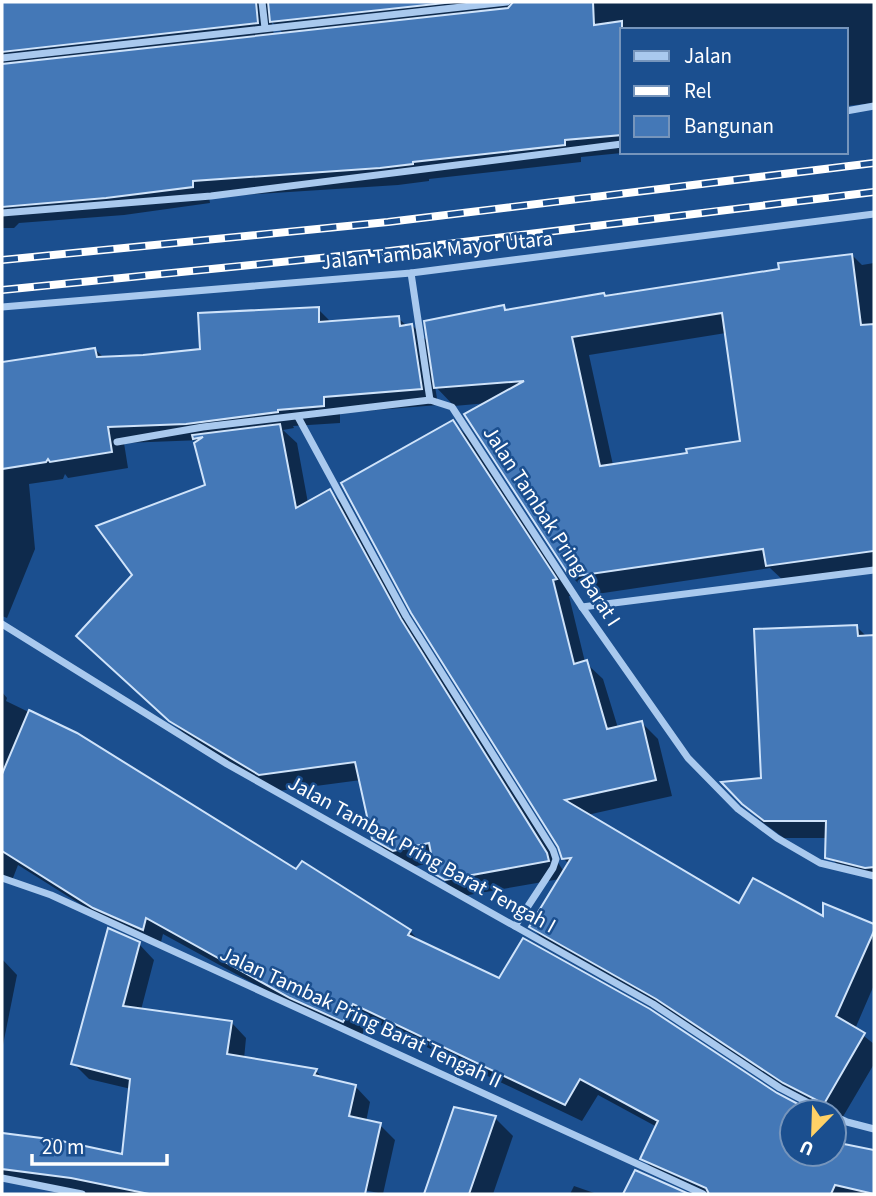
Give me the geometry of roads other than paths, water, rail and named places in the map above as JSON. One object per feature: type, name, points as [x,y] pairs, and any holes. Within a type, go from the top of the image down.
[{"type":"street","points":[[262,2],[265,28]]},
{"type":"street","points":[[2,58],[507,2]]},
{"type":"street","points":[[848,111],[874,106]]},
{"type":"street","points":[[2,213],[211,196],[620,144]]},
{"type":"street","name":"Jalan Tambak Mayor Utara","points":[[2,307],[411,273],[874,214]]},
{"type":"street","points":[[117,442],[203,427],[430,400],[411,273]]},
{"type":"street","name":"Jalan Tambak Pring Barat I","points":[[430,400],[452,407],[461,419],[582,607],[688,758],[738,809],[777,838],[820,863],[874,876]]},
{"type":"street","points":[[298,417],[406,616],[553,850],[556,859],[553,868],[515,926]]},
{"type":"street","points":[[582,607],[874,570]]},
{"type":"street","name":"Jalan Tambak Pring Barat Tengah I","points":[[2,624],[227,764],[653,1004],[799,1098]]},
{"type":"street","name":"Jalan Tambak Pring Barat Tengah II","points":[[2,878],[63,900],[703,1194]]},
{"type":"street","points":[[848,1121],[874,1129]]},
{"type":"street","points":[[2,1178],[82,1194]]},
{"type":"railway","points":[[2,260],[388,222],[874,163]]},
{"type":"railway","points":[[2,290],[390,251],[874,192]]}]
